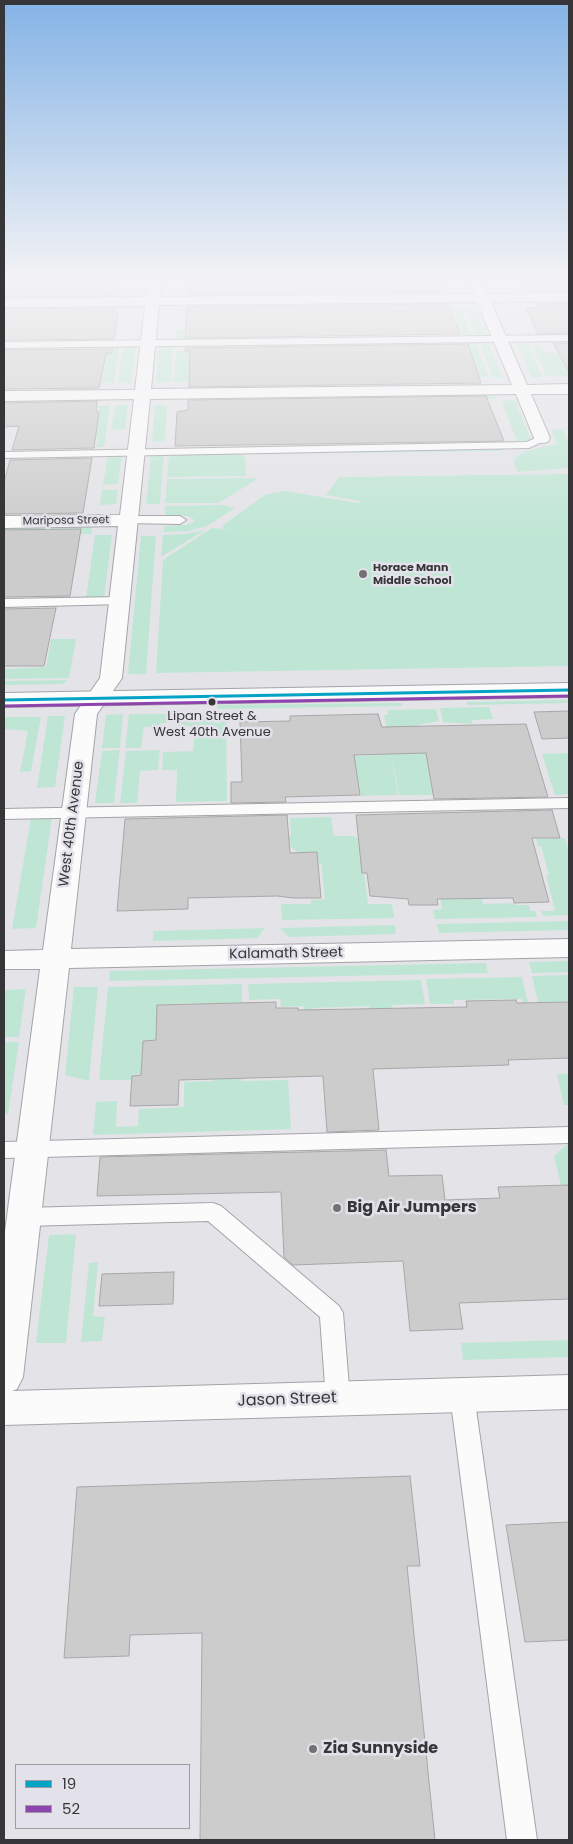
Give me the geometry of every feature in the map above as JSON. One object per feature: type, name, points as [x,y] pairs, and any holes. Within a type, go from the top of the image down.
[{"type":"street","name":"West 40th Avenue","points":[[4,1377],[24,1217],[18,1149],[56,959],[86,714],[111,678],[146,364]]},
{"type":"street","points":[[510,364],[542,438]]},
{"type":"street","points":[[4,396],[569,389]]},
{"type":"street","name":"Mariposa Street","points":[[4,522],[128,520]]},
{"type":"street","points":[[4,700],[569,690]]},
{"type":"street","name":"Kalamath Street","points":[[4,960],[569,948]]},
{"type":"street","name":"Jason Street","points":[[4,1408],[569,1392]]},
{"type":"lane","points":[[4,455],[529,446],[542,438]]},
{"type":"lane","points":[[128,520],[180,520]]},
{"type":"lane","points":[[4,603],[119,601]]},
{"type":"lane","points":[[4,814],[569,803]]},
{"type":"lane","points":[[18,1149],[569,1135]]},
{"type":"lane","points":[[24,1217],[213,1212],[331,1313],[338,1399]]},
{"type":"lane","points":[[462,1395],[522,1840]]},
{"type":"green space","points":[[105,364],[117,364],[114,383],[90,383],[91,379],[103,379]]},
{"type":"green space","points":[[120,364],[133,364],[131,383],[118,383]]},
{"type":"green space","points":[[158,364],[172,364],[171,382],[156,383]]},
{"type":"green space","points":[[175,364],[198,364],[189,366],[189,372],[199,382],[174,382]]},
{"type":"green space","points":[[475,364],[484,364],[489,377],[467,378],[472,373],[479,373]]},
{"type":"green space","points":[[488,364],[497,364],[503,378],[493,378]]},
{"type":"green space","points":[[526,364],[536,364],[542,377],[532,378]]},
{"type":"green space","points":[[541,364],[565,364],[569,373],[569,377],[546,376]]},
{"type":"green space","points":[[495,394],[497,399],[324,401],[323,396]]},
{"type":"green space","points":[[515,400],[532,442],[518,444],[501,401]]},
{"type":"green space","points":[[110,405],[104,447],[96,447],[98,438],[87,438],[96,435],[100,412],[97,406]]},
{"type":"green space","points":[[115,405],[128,405],[125,429],[111,430]]},
{"type":"green space","points":[[155,405],[167,405],[165,441],[152,442]]},
{"type":"green space","points":[[563,429],[569,443],[569,468],[518,472],[514,465],[515,458],[525,451],[557,444],[551,430]]},
{"type":"green space","points":[[501,449],[502,451],[254,454],[254,452]]},
{"type":"green space","points":[[239,453],[245,457],[246,476],[167,477],[169,454]]},
{"type":"green space","points":[[108,455],[122,455],[118,484],[103,485]]},
{"type":"green space","points":[[151,455],[164,455],[160,504],[146,504]]},
{"type":"green space","name":"Horace Mann Middle School","points":[[569,474],[569,666],[156,673],[163,560],[212,528],[226,529],[222,526],[266,494],[284,491],[359,503],[360,501],[326,495],[339,477]]},
{"type":"green space","points":[[259,478],[219,503],[165,503],[167,479]]},
{"type":"green space","points":[[102,490],[118,490],[116,504],[100,505]]},
{"type":"green space","points":[[223,505],[235,508],[207,526],[188,531],[164,532],[164,526],[187,525],[195,521],[189,516],[165,516],[165,506]]},
{"type":"green space","points":[[92,527],[91,534],[4,535],[4,528]]},
{"type":"green space","points":[[205,530],[161,557],[163,535],[186,534]]},
{"type":"green space","points":[[95,535],[112,535],[104,598],[86,598]]},
{"type":"green space","points":[[141,536],[156,536],[146,674],[128,674]]},
{"type":"green space","points":[[51,639],[76,639],[69,678],[4,679],[4,669],[46,667]]},
{"type":"green space","points":[[67,680],[63,684],[4,685],[4,681]]},
{"type":"green space","points":[[569,700],[569,703],[467,705],[467,702]]},
{"type":"green space","points":[[402,703],[402,706],[217,709],[217,705]]},
{"type":"green space","points":[[489,707],[493,719],[472,720],[472,724],[443,722],[440,708]]},
{"type":"green space","points":[[436,709],[439,721],[418,725],[423,747],[442,747],[430,779],[433,795],[399,795],[384,715],[388,715],[387,710]]},
{"type":"green space","points":[[226,713],[227,801],[176,802],[177,770],[162,770],[163,752],[193,751],[195,726],[177,726],[177,723],[173,723],[174,714]]},
{"type":"green space","points":[[123,714],[120,748],[102,748],[106,715]]},
{"type":"green space","points":[[129,714],[168,714],[167,723],[161,723],[160,727],[144,727],[141,748],[125,748]]},
{"type":"green space","points":[[48,716],[65,716],[55,787],[37,788]]},
{"type":"green space","points":[[4,717],[41,717],[31,771],[20,772],[28,731],[4,729]]},
{"type":"green space","points":[[120,750],[114,803],[95,803],[102,751]]},
{"type":"green space","points":[[160,750],[158,770],[140,771],[137,803],[120,803],[126,751]]},
{"type":"green space","points":[[382,753],[391,753],[398,795],[361,796],[357,776],[297,778],[355,754],[356,756],[383,755]]},
{"type":"green space","points":[[569,753],[569,794],[555,795],[542,754]]},
{"type":"green space","points":[[331,817],[334,836],[355,836],[355,838],[396,837],[361,849],[368,904],[392,904],[394,918],[282,920],[281,904],[311,904],[311,900],[325,899],[321,863],[317,863],[316,852],[297,852],[288,844],[288,836],[291,835],[290,818]]},
{"type":"green space","points":[[31,818],[52,818],[36,928],[12,929]]},
{"type":"green space","points":[[565,838],[569,853],[569,915],[543,916],[541,911],[555,911],[546,875],[549,875],[541,846],[538,846],[536,839]]},
{"type":"green space","points":[[469,840],[483,904],[514,903],[515,905],[529,905],[530,911],[535,911],[537,917],[435,919],[433,910],[442,909],[433,858]]},
{"type":"green space","points":[[569,921],[569,930],[439,933],[437,924]]},
{"type":"green space","points":[[395,925],[396,934],[289,937],[280,928]]},
{"type":"green space","points":[[265,928],[257,938],[153,941],[153,931]]},
{"type":"green space","points":[[569,961],[569,972],[532,973],[529,962]]},
{"type":"green space","points":[[486,963],[488,973],[109,981],[110,971]]},
{"type":"green space","points":[[569,975],[569,1001],[558,1002],[563,1024],[543,1024],[532,976]]},
{"type":"green space","points":[[522,977],[532,1020],[527,1020],[522,999],[454,1000],[454,1004],[430,1004],[426,979]]},
{"type":"green space","points":[[421,980],[425,1004],[392,1005],[401,1066],[372,1030],[369,1006],[312,1008],[316,1067],[308,1067],[304,1006],[281,1007],[280,999],[249,1000],[248,984]]},
{"type":"green space","points":[[242,984],[242,1028],[216,1047],[216,1003],[158,1004],[157,1021],[163,1039],[143,1040],[141,1074],[133,1074],[133,1080],[99,1080],[108,987]]},
{"type":"green space","points":[[74,987],[98,987],[89,1081],[65,1075]]},
{"type":"green space","points":[[26,989],[19,1037],[4,1037],[4,990]]},
{"type":"green space","points":[[4,1042],[19,1042],[8,1114],[4,1114]]},
{"type":"green space","points":[[215,1048],[241,1070],[242,1081],[288,1080],[291,1129],[93,1135],[96,1102],[117,1101],[116,1127],[138,1126],[139,1109],[184,1107],[184,1082],[214,1081]]},
{"type":"green space","points":[[557,1074],[569,1074],[569,1105],[564,1105]]},
{"type":"green space","points":[[566,1145],[569,1145],[569,1198],[564,1198],[554,1156]]},
{"type":"green space","points":[[76,1234],[66,1343],[36,1343],[49,1235]]},
{"type":"green space","points":[[98,1262],[93,1316],[105,1317],[102,1341],[81,1342],[89,1263]]},
{"type":"green space","points":[[569,1340],[569,1357],[463,1360],[461,1343]]},
{"type":"building","points":[[4,364],[104,364],[99,388],[4,389]]},
{"type":"building","points":[[190,364],[475,364],[481,383],[189,387]]},
{"type":"building","points":[[565,364],[569,364],[569,372]]},
{"type":"building","points":[[486,396],[504,441],[175,446],[177,412],[188,410],[188,400]]},
{"type":"building","points":[[97,401],[96,410],[99,412],[94,448],[12,450],[19,426],[4,427],[4,403]]},
{"type":"building","points":[[92,458],[83,513],[4,514],[4,482],[10,460]]},
{"type":"building","points":[[81,529],[70,596],[4,597],[4,530]]},
{"type":"building","points":[[56,608],[44,666],[4,666],[4,609]]},
{"type":"building","points":[[569,711],[569,738],[542,739],[534,712]]},
{"type":"building","points":[[378,714],[382,727],[526,724],[548,797],[434,799],[426,753],[354,755],[360,795],[285,797],[286,802],[231,803],[231,782],[242,782],[240,722],[290,721],[290,716]]},
{"type":"building","points":[[552,810],[560,838],[532,838],[549,902],[514,903],[513,898],[437,899],[438,905],[409,905],[408,899],[370,896],[367,873],[362,873],[356,815]]},
{"type":"building","points":[[287,815],[290,853],[317,852],[321,898],[277,896],[188,898],[188,909],[117,911],[125,819]]},
{"type":"building","points":[[516,1000],[517,1003],[569,1002],[569,1058],[508,1060],[509,1065],[373,1069],[379,1130],[327,1132],[323,1076],[179,1080],[178,1105],[130,1106],[132,1076],[141,1075],[143,1041],[156,1040],[157,1005],[276,1002],[276,1008],[298,1008],[298,1010],[467,1007],[466,1001]]},
{"type":"building","points":[[386,1150],[389,1176],[442,1175],[445,1200],[500,1198],[498,1187],[569,1185],[569,1299],[459,1303],[463,1329],[410,1331],[403,1261],[293,1265],[284,1257],[281,1192],[97,1196],[100,1157]]},
{"type":"building","points":[[174,1272],[173,1304],[99,1306],[102,1274]]},
{"type":"building","name":"Zia Sunnyside","points":[[410,1476],[420,1566],[407,1566],[435,1840],[200,1840],[202,1633],[130,1635],[129,1656],[64,1658],[77,1487]]},
{"type":"building","points":[[569,1522],[569,1640],[525,1642],[506,1525]]},
{"type":"transit line","name":"19","points":[[4,700],[569,690]]},
{"type":"transit line","name":"52","points":[[4,706],[569,696]]},
{"type":"place","name":"Horace Mann Middle School","points":[[363,574]]},
{"type":"place","name":"Lipan Street & West 40th Avenue","points":[[212,702]]},
{"type":"place","name":"Big Air Jumpers","points":[[337,1208]]},
{"type":"place","name":"Zia Sunnyside","points":[[313,1749]]}]
